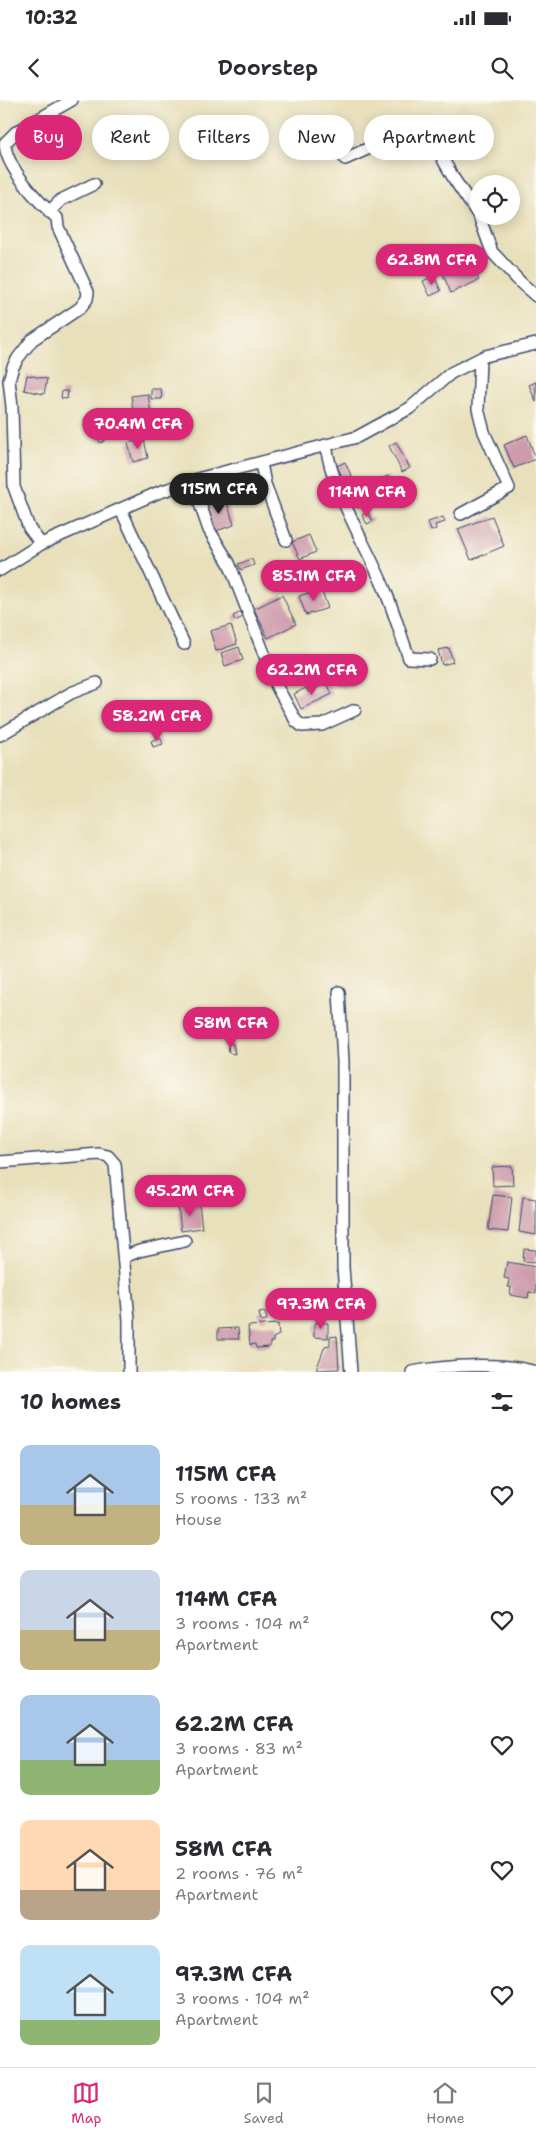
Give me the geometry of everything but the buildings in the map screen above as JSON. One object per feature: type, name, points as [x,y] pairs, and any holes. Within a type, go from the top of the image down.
[{"type":"street","points":[[41,544],[29,528],[14,487],[10,388],[12,367],[32,340],[80,308],[87,299],[88,292],[58,227],[57,218],[49,212],[20,178],[5,150],[5,143],[16,132],[72,100]]},
{"type":"street","points":[[354,155],[423,124],[454,179],[470,203]]},
{"type":"street","points":[[49,212],[61,200],[94,184]]},
{"type":"street","points":[[482,225],[492,252],[536,296]]},
{"type":"street","points":[[0,570],[41,544],[157,493],[192,481],[357,437],[410,408],[451,373],[480,359],[536,344]]},
{"type":"street","points":[[461,514],[509,488],[484,432],[478,409],[480,359]]},
{"type":"street","points":[[0,375],[10,388]]},
{"type":"street","points":[[326,445],[328,462],[385,590],[409,658],[430,659]]},
{"type":"street","points":[[261,463],[265,484],[286,540]]},
{"type":"street","points":[[192,481],[209,530],[229,562],[277,687],[296,721],[302,726],[322,725],[355,710]]},
{"type":"street","points":[[121,510],[184,644]]},
{"type":"street","points":[[0,735],[71,693],[97,683]]},
{"type":"street","points":[[339,992],[343,1061],[343,1267],[351,1372]]},
{"type":"street","points":[[0,1162],[99,1154],[108,1156],[115,1164],[124,1257],[129,1372]]},
{"type":"street","points":[[124,1257],[139,1251],[184,1241]]},
{"type":"street","points":[[412,1372],[429,1369],[484,1366],[536,1372]]}]
